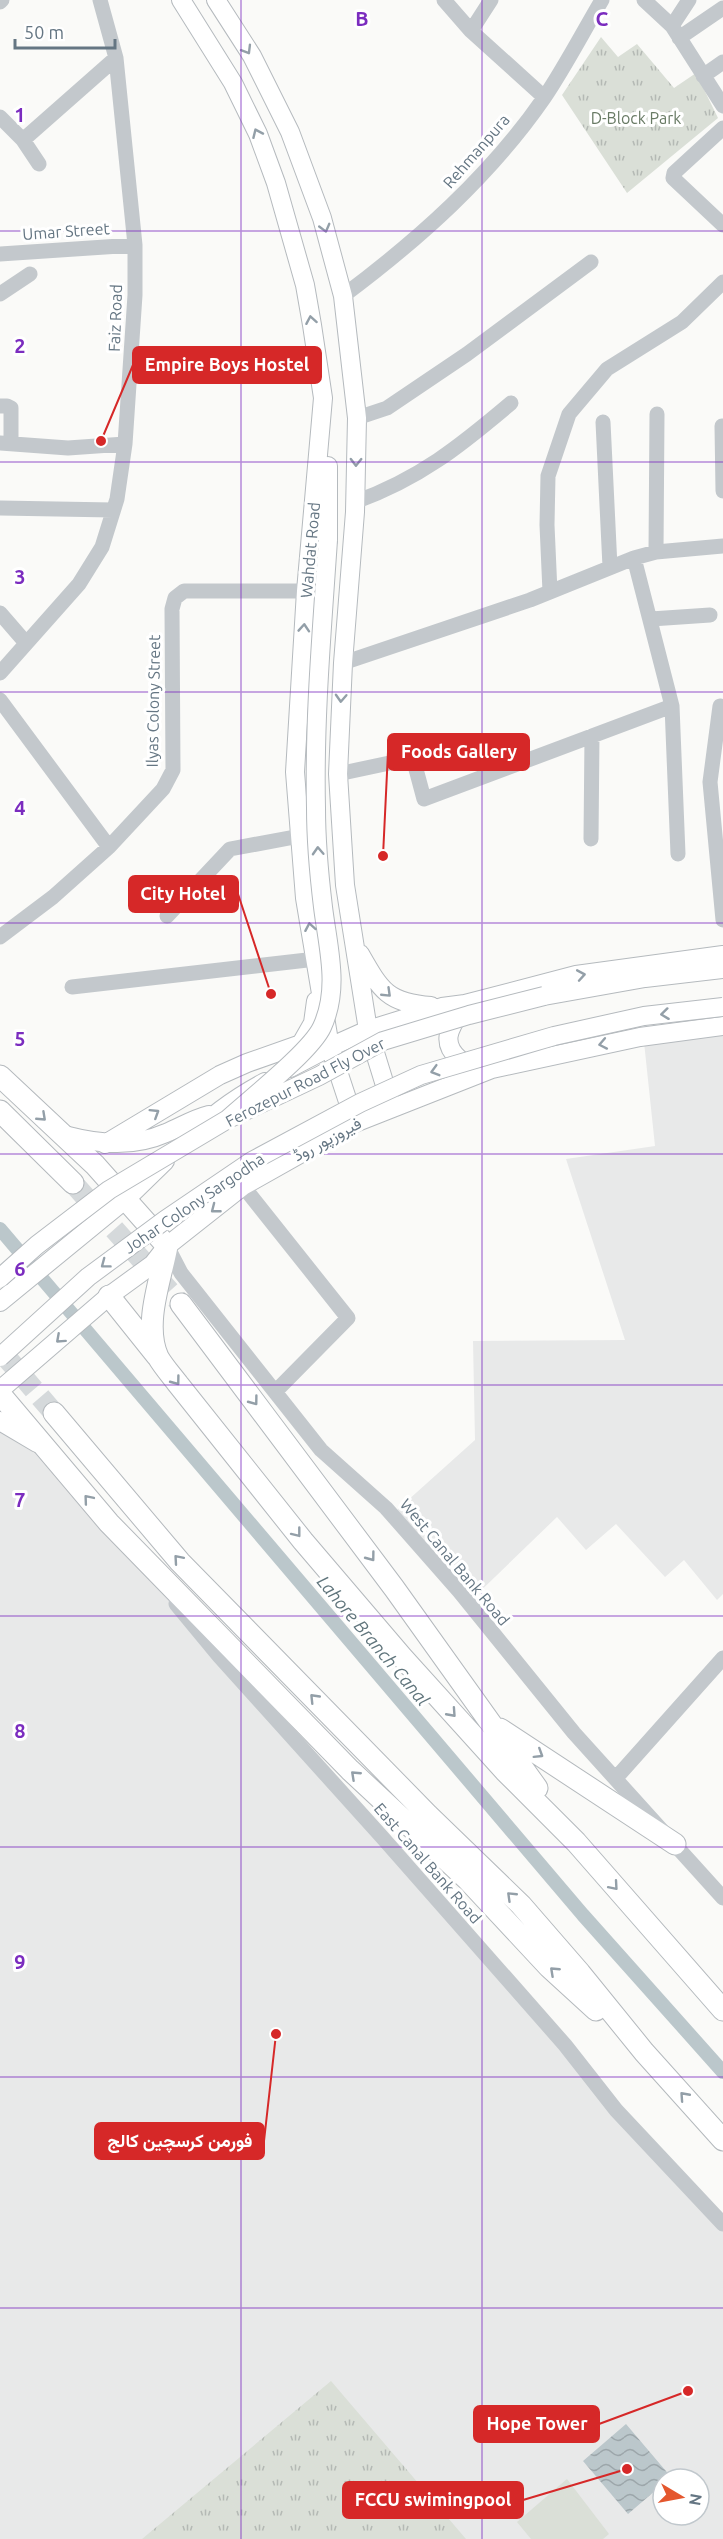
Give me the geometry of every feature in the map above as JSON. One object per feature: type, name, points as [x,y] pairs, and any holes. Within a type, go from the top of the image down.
[{"type":"highway","points":[[0,1076],[127,1198],[167,1246],[154,1308],[153,1332],[158,1357]]},
{"type":"highway","points":[[0,1111],[73,1183]]},
{"type":"highway","points":[[109,1296],[303,1541],[402,1657],[505,1771],[576,1842],[723,2010]]},
{"type":"highway","points":[[181,1304],[394,1588],[576,1842]]},
{"type":"highway","points":[[0,1392],[109,1524],[350,1770],[467,1879],[549,1967],[644,2052]]},
{"type":"highway","points":[[54,1413],[180,1562],[428,1815],[521,1905],[644,2052],[723,2140]]},
{"type":"highway","points":[[489,1723],[581,1780],[675,1844]]},
{"type":"main road","name":"Wahdat Road","points":[[181,0],[233,83],[258,134],[276,183],[305,285],[323,398],[306,591],[295,772],[305,898],[330,1047],[355,1123]]},
{"type":"main road","points":[[223,2],[290,132],[322,218],[343,296],[357,418],[355,502],[343,663],[338,774],[345,885],[354,945],[368,1030],[392,1108]]},
{"type":"main road","points":[[0,1302],[307,1047],[321,1029],[330,1003],[332,980],[331,955],[319,873],[316,810],[320,671],[328,540],[328,452],[323,398]]},
{"type":"main road","points":[[354,945],[372,976],[395,1000],[442,1007]]},
{"type":"main road","points":[[221,1117],[233,1099],[330,1047],[368,1030],[442,1007],[465,1004],[576,975],[723,955]]},
{"type":"main road","points":[[295,1048],[308,1035],[313,1023],[317,966]]},
{"type":"main road","name":"Ferozepur Road Fly Over","points":[[0,1278],[37,1245],[109,1190],[221,1117],[319,1076],[383,1041],[469,1015],[544,996],[645,978],[723,969]]},
{"type":"main road","points":[[465,1004],[447,1031],[448,1045],[453,1054],[469,1068],[492,1069]]},
{"type":"main road","name":"Johar Colony Sargodha","points":[[0,1356],[88,1277],[165,1220],[252,1161],[360,1103],[421,1075],[554,1036],[645,1016],[723,1007]]},
{"type":"main road","name":"فیروزپور روڈ","points":[[0,1392],[109,1296],[153,1264],[167,1246],[243,1186],[355,1123],[492,1069],[640,1037],[723,1026]]},
{"type":"main road","points":[[105,1144],[220,1075],[263,1057],[295,1048],[330,1047]]},
{"type":"main road","points":[[64,1135],[117,1145],[157,1136],[191,1120],[221,1117]]},
{"type":"main road","points":[[0,1421],[44,1447]]},
{"type":"street","name":"Faiz Road","points":[[0,673],[79,584],[102,547],[113,510],[125,444],[135,295],[135,245],[117,58],[100,0]]},
{"type":"street","points":[[444,0],[471,31],[544,97]]},
{"type":"street","points":[[471,31],[491,0]]},
{"type":"street","name":"Rehmanpura","points":[[343,296],[392,258],[449,208],[518,133],[544,97],[602,0]]},
{"type":"street","points":[[676,32],[688,0]]},
{"type":"street","points":[[650,2],[676,32],[723,106]]},
{"type":"street","points":[[676,32],[723,8]]},
{"type":"street","points":[[23,140],[117,58]]},
{"type":"street","points":[[703,76],[723,62]]},
{"type":"street","points":[[0,117],[23,140],[39,164]]},
{"type":"street","points":[[723,128],[674,173],[674,178],[723,225]]},
{"type":"street","name":"Umar Street","points":[[0,254],[135,245]]},
{"type":"street","points":[[357,418],[387,408],[467,354],[591,262]]},
{"type":"street","points":[[0,294],[30,274]]},
{"type":"street","points":[[550,592],[547,525],[548,476],[569,414],[607,369],[682,322],[719,292]]},
{"type":"street","points":[[355,502],[413,478],[465,442],[511,404]]},
{"type":"street","points":[[0,406],[11,408],[5,443],[68,448],[125,444]]},
{"type":"street","points":[[656,552],[657,414]]},
{"type":"street","points":[[603,422],[610,567]]},
{"type":"street","points":[[722,426],[723,491]]},
{"type":"street","points":[[0,508],[113,510]]},
{"type":"street","points":[[343,663],[550,592],[634,558],[656,552],[723,546]]},
{"type":"street","points":[[634,558],[672,706],[678,854]]},
{"type":"street","name":"Ilyas Colony Street","points":[[0,937],[53,897],[109,847],[163,789],[173,770],[171,689],[172,609],[175,598],[184,591],[306,591]]},
{"type":"street","points":[[0,613],[26,643]]},
{"type":"street","points":[[651,619],[710,615]]},
{"type":"street","points":[[0,700],[109,847]]},
{"type":"street","points":[[338,774],[412,758],[424,799],[672,706]]},
{"type":"street","points":[[720,706],[710,782],[723,920]]},
{"type":"street","points":[[591,839],[592,736]]},
{"type":"street","points":[[167,916],[230,849],[300,836]]},
{"type":"street","points":[[72,987],[317,966]]},
{"type":"street","points":[[243,1186],[348,1318],[276,1391]]},
{"type":"street","name":"West Canal Bank Road","points":[[167,1246],[181,1273],[321,1450],[386,1508],[459,1592],[574,1733],[723,1898]]},
{"type":"street","name":"East Canal Bank Road","points":[[109,1524],[219,1656],[565,2045],[616,2110],[723,2224]]},
{"type":"street","points":[[616,1778],[723,1658]]},
{"type":"shaded area","points":[[723,1033],[723,1594],[717,1600],[684,1560],[665,1577],[616,1524],[586,1550],[557,1517],[468,1603],[397,1510],[475,1440],[473,1341],[625,1340],[566,1159],[655,1146],[644,1042]]},
{"type":"shaded area","points":[[0,1394],[723,2231],[723,2539],[0,2539]]},
{"type":"green space","name":"D-Block Park","points":[[601,37],[618,57],[637,44],[674,88],[696,73],[718,118],[627,193],[562,95]]},
{"type":"green space","points":[[331,2381],[466,2539],[142,2539]]},
{"type":"green space","points":[[567,2479],[609,2534],[603,2539],[531,2539],[517,2522]]},
{"type":"water","points":[[626,2424],[663,2467],[651,2467],[651,2494],[628,2514],[583,2461]]},
{"type":"waterway","name":"Lahore Branch Canal","points":[[0,1229],[583,1915],[723,2072]]},
{"type":"tunnel","points":[[73,1183],[181,1304]]},
{"type":"tunnel","points":[[0,1350],[54,1413]]},
{"type":"place","name":"Empire Boys Hostel","points":[[101,441]]},
{"type":"place","name":"Foods Gallery","points":[[383,856]]},
{"type":"place","name":"City Hotel","points":[[271,994]]},
{"type":"place","name":"فورمن کرسچین کالج","points":[[276,2034]]},
{"type":"place","name":"Hope Tower","points":[[688,2391]]},
{"type":"place","name":"FCCU swimingpool","points":[[627,2469]]}]
